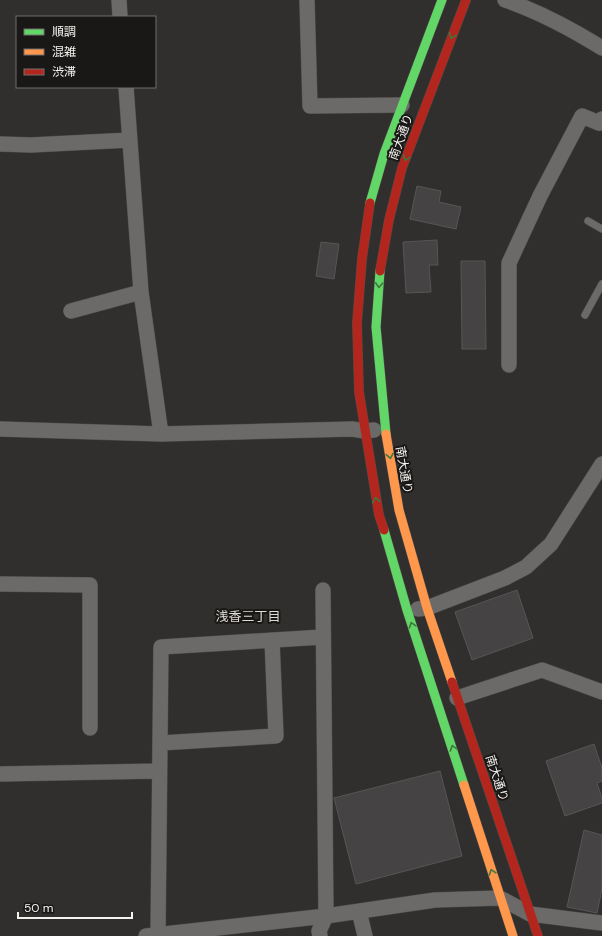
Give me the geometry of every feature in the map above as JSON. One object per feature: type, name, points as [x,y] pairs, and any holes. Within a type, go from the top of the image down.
[{"type":"street","points":[[119,0],[120,16]]},
{"type":"street","points":[[307,0],[310,106],[402,105]]},
{"type":"street","name":"南大通り","points":[[442,0],[384,154],[369,206],[362,260],[357,323],[359,392],[379,515],[407,610],[513,936]]},
{"type":"street","name":"南大通り","points":[[466,0],[402,168],[389,220],[380,272],[376,327],[385,428],[399,510],[427,608],[538,936]]},
{"type":"street","points":[[505,0],[519,5],[572,31],[602,48]]},
{"type":"street","points":[[126,88],[141,292],[160,434]]},
{"type":"street","points":[[509,365],[509,263],[540,196],[582,116],[599,124],[602,118]]},
{"type":"street","points":[[0,144],[31,145],[130,140]]},
{"type":"street","points":[[71,311],[141,292]]},
{"type":"street","points":[[0,429],[160,434],[352,429],[365,431],[385,428]]},
{"type":"street","points":[[407,610],[427,608],[505,578],[526,567],[551,544],[602,464]]},
{"type":"street","points":[[0,584],[90,585],[90,728]]},
{"type":"street","points":[[320,936],[319,931],[326,916],[323,590]]},
{"type":"street","points":[[323,638],[160,647],[160,743],[152,935],[326,916],[435,900],[500,898],[530,914],[602,923]]},
{"type":"street","points":[[160,743],[276,736],[272,640]]},
{"type":"street","points":[[457,698],[542,670],[602,692]]},
{"type":"street","points":[[0,774],[159,771]]},
{"type":"street","points":[[359,911],[366,936]]},
{"type":"lane","points":[[588,221],[602,229]]},
{"type":"lane","points":[[585,315],[602,284]]},
{"type":"building","points":[[417,186],[441,191],[439,202],[461,207],[456,229],[410,219]]},
{"type":"building","points":[[437,240],[438,265],[429,265],[431,292],[406,293],[403,242]]},
{"type":"building","points":[[321,242],[339,244],[334,279],[316,276]]},
{"type":"building","points":[[461,261],[485,261],[486,349],[462,349]]},
{"type":"building","points":[[517,590],[533,638],[472,660],[455,612]]},
{"type":"building","points":[[594,744],[602,768],[602,781],[597,783],[602,798],[602,803],[565,816],[546,761]]},
{"type":"building","points":[[440,771],[462,856],[356,884],[334,798]]},
{"type":"building","points":[[584,830],[602,835],[602,889],[597,913],[567,907]]},
{"type":"traffic: fast","points":[[370,203],[384,154],[442,0]]},
{"type":"traffic: fast","points":[[380,271],[376,327],[386,434]]},
{"type":"traffic: fast","points":[[384,530],[407,610],[464,785]]},
{"type":"traffic: slow","points":[[386,434],[399,510],[427,608],[452,682]]},
{"type":"traffic: slow","points":[[464,785],[513,936]]},
{"type":"traffic: jam","points":[[380,271],[389,220],[402,168],[466,0]]},
{"type":"traffic: jam","points":[[370,203],[362,259],[357,323],[359,392],[379,515],[384,530]]},
{"type":"traffic: jam","points":[[452,682],[538,936]]},
{"type":"district","name":"浅香三丁目","points":[[248,616]]}]
